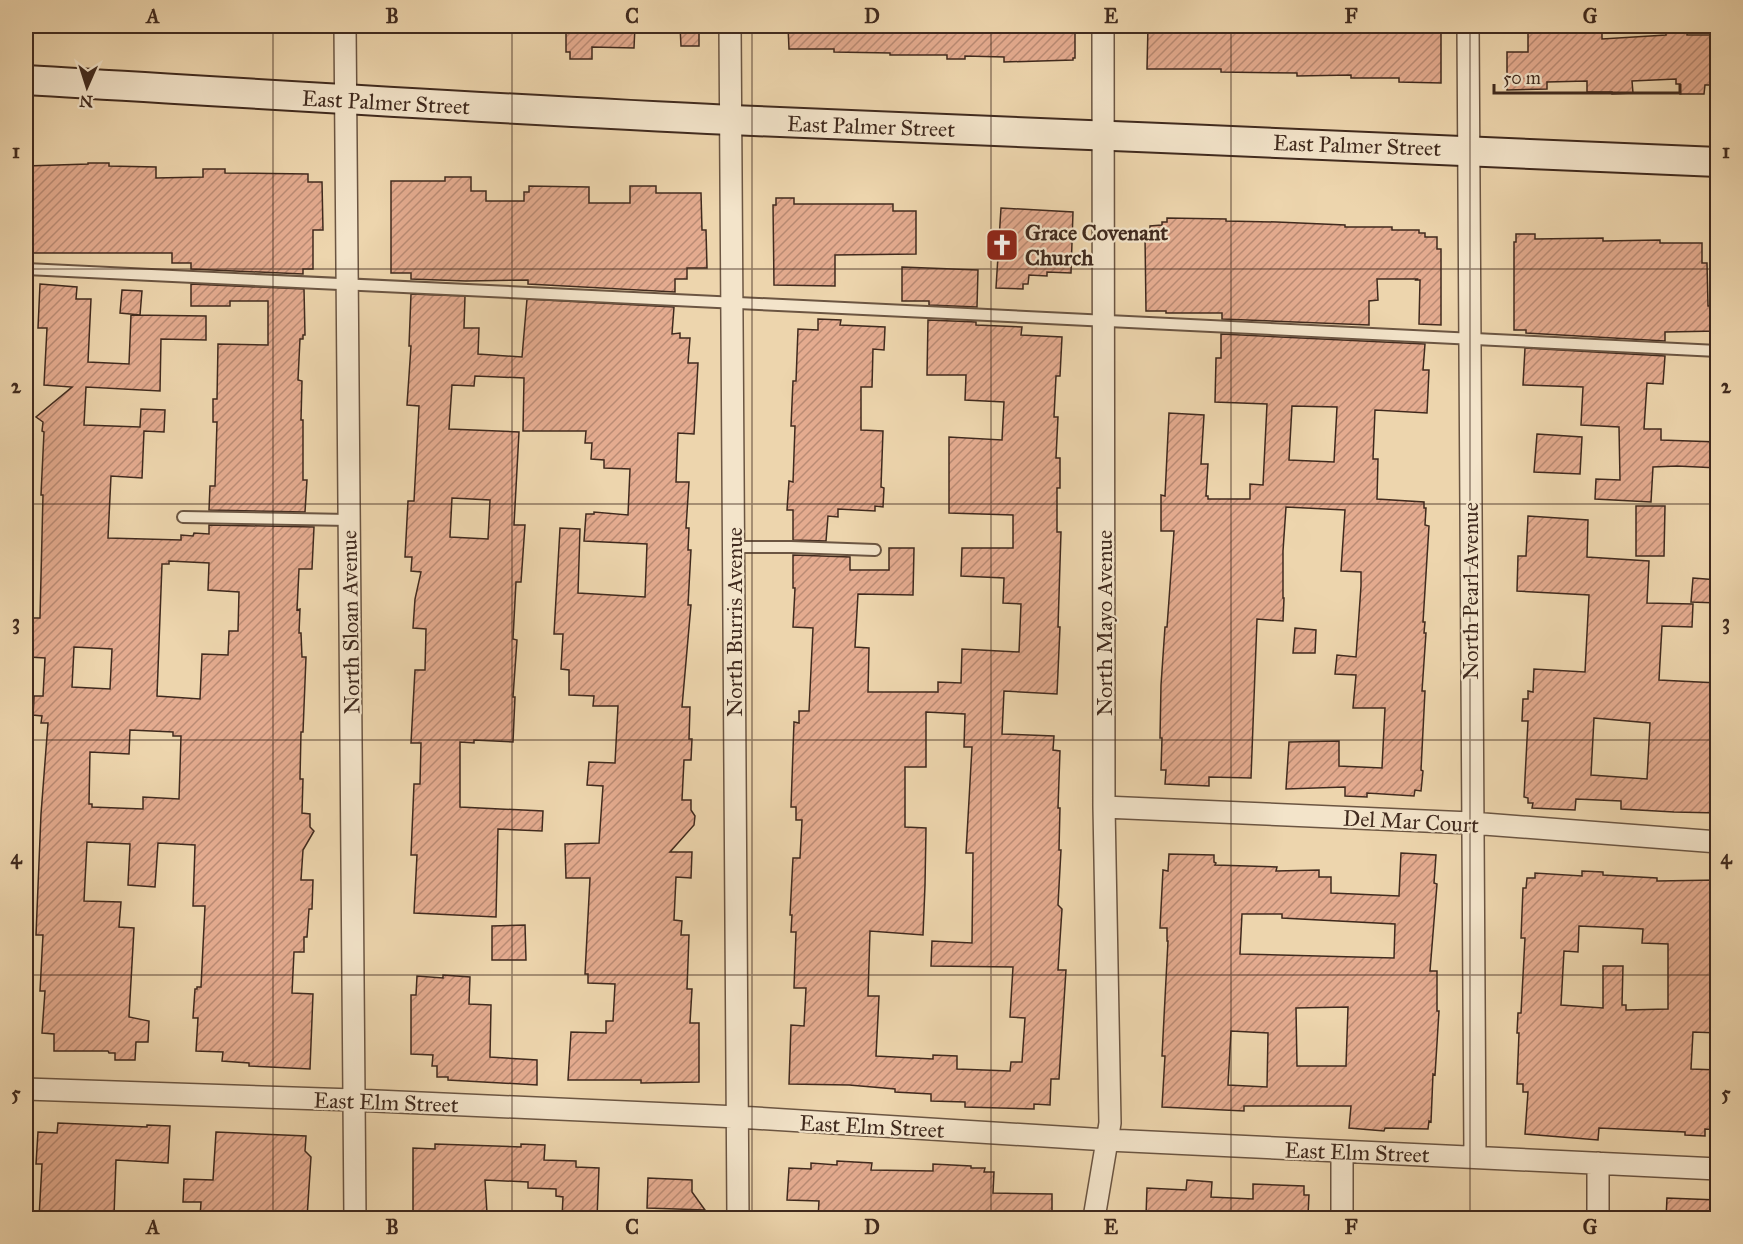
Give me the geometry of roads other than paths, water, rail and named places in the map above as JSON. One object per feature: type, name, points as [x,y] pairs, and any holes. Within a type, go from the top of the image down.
[{"type":"main road","name":"East Palmer Street","points":[[26,80],[345,100],[731,120],[1468,149],[1718,162]]},
{"type":"street","name":"North Sloan Avenue","points":[[345,26],[355,1218]]},
{"type":"street","name":"North Burris Avenue","points":[[730,26],[738,1218]]},
{"type":"street","name":"North Mayo Avenue","points":[[1095,1218],[1110,1123],[1104,807],[1103,26]]},
{"type":"street","name":"North Pearl Avenue","points":[[1468,26],[1471,824],[1475,1156]]},
{"type":"street","name":"Del Mar Court","points":[[1104,807],[1471,824],[1718,842]]},
{"type":"street","name":"East Elm Street","points":[[26,1089],[354,1100],[738,1118],[1108,1140],[1718,1169]]},
{"type":"street","points":[[1342,1152],[1342,1218]]},
{"type":"street","points":[[1598,1162],[1598,1218]]},
{"type":"lane","points":[[26,269],[346,282],[1469,336],[1718,351]]},
{"type":"lane","points":[[183,517],[349,520]]},
{"type":"lane","points":[[734,547],[875,550]]},
{"type":"place","name":"Grace Covenant Church","points":[[1002,245]]}]
